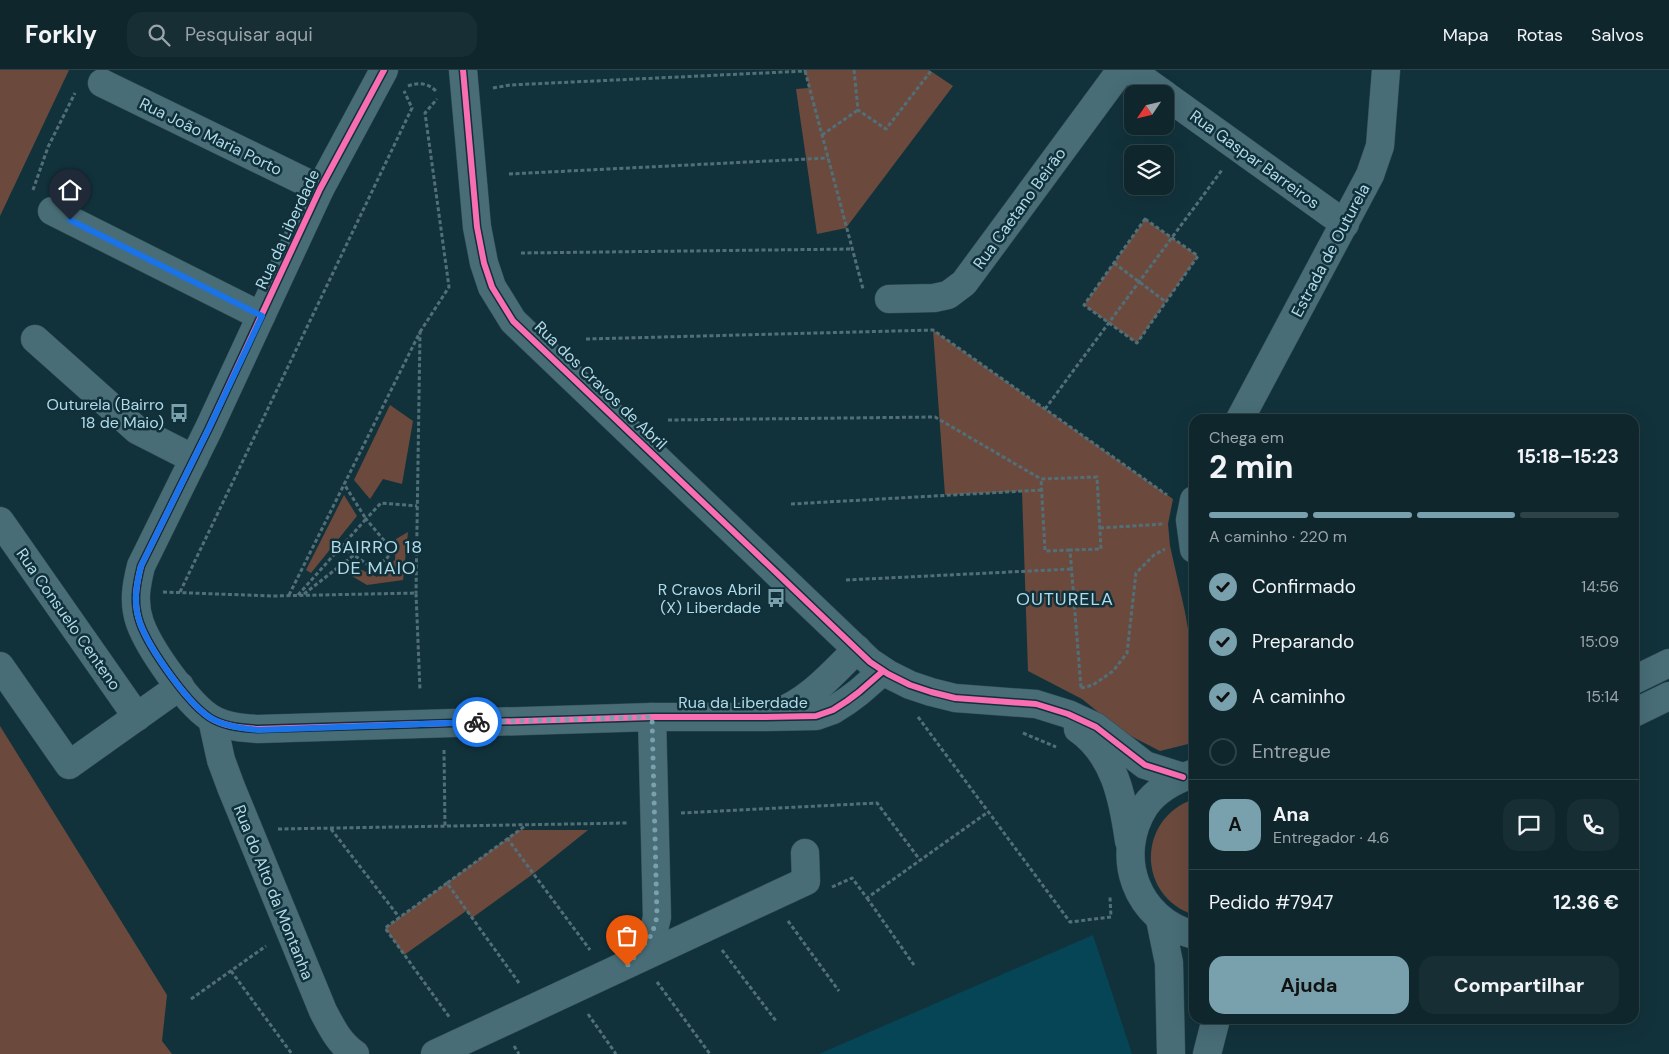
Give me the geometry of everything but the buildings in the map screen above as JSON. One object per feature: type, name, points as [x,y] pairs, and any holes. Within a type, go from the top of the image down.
[{"type":"street","name":"Rua da Liberdade","points":[[384,70],[320,189],[262,316],[141,566],[135,591],[139,622],[150,644],[192,702],[212,720],[233,728],[258,730],[652,717],[816,716],[833,710],[860,692],[883,671]]},
{"type":"street","name":"Rua Caetano Beirão","points":[[877,297],[934,298],[948,294],[964,283],[1121,70]]},
{"type":"street","name":"Rua Gaspar Barreiros","points":[[1130,70],[1151,85]]},
{"type":"street","name":"Estrada de Outurela","points":[[1243,414],[1370,175],[1380,146],[1386,70]]},
{"type":"street","name":"Rua dos Cravos de Abril","points":[[464,81],[476,228],[492,288],[513,321],[857,649]]},
{"type":"street","name":"Rua João Maria Porto","points":[[90,84],[320,189]]},
{"type":"street","name":"Rua Gaspar Barreiros","points":[[1174,101],[1345,224]]},
{"type":"street","points":[[52,211],[262,316]]},
{"type":"street","points":[[34,338],[137,430],[194,459]]},
{"type":"street","points":[[1183,500],[1189,517]]},
{"type":"street","name":"Rua Consuelo Centeno","points":[[0,521],[137,717]]},
{"type":"street","points":[[1182,547],[1189,523]]},
{"type":"street","name":"Rua da Liberdade","points":[[766,717],[803,700],[817,689],[857,649]]},
{"type":"street","points":[[857,649],[870,662],[883,671],[910,685],[955,698],[1036,704],[1068,714],[1096,727],[1145,765],[1189,774]]},
{"type":"street","points":[[1639,678],[1669,663]]},
{"type":"street","points":[[0,666],[69,765],[180,686]]},
{"type":"street","points":[[1639,711],[1669,696]]},
{"type":"street","points":[[1036,704],[1064,719],[1086,735],[1103,756],[1117,780],[1124,806],[1132,874],[1142,899],[1160,919],[1181,932],[1189,934]]},
{"type":"street","points":[[627,966],[652,934],[657,917],[667,818],[652,717]]},
{"type":"street","name":"Rua do Alto da Montanha","points":[[212,720],[221,760],[323,1011],[334,1033],[346,1048],[355,1054]]},
{"type":"street","points":[[1130,848],[1135,825],[1146,805],[1162,788],[1189,775]]},
{"type":"street","points":[[435,1054],[627,966],[715,938],[806,881],[805,853]]},
{"type":"street","points":[[657,904],[676,918],[691,924],[715,938]]},
{"type":"street","points":[[1160,919],[1169,963],[1171,1054]]},
{"type":"street","points":[[1207,1054],[1215,1024]]},
{"type":"path","points":[[854,70],[858,110]]},
{"type":"path","points":[[858,110],[886,129],[931,71],[929,70]]},
{"type":"path","points":[[464,81],[510,85],[805,71],[852,249],[877,297]]},
{"type":"path","points":[[180,592],[412,108],[403,88],[416,83],[432,86],[440,95],[425,113],[449,287],[420,332],[289,595]]},
{"type":"path","points":[[52,211],[33,189],[48,147],[90,84]]},
{"type":"path","points":[[822,135],[858,110]]},
{"type":"path","points":[[509,174],[828,158]]},
{"type":"path","points":[[1045,409],[1226,166]]},
{"type":"path","points":[[1145,219],[1172,238],[1198,256],[1137,343],[1084,305],[1145,219]]},
{"type":"path","points":[[521,253],[852,249]]},
{"type":"path","points":[[1114,263],[1166,302]]},
{"type":"path","points":[[872,322],[874,331]]},
{"type":"path","points":[[586,339],[933,330],[1045,409],[1183,500]]},
{"type":"path","points":[[420,332],[416,593],[420,690]]},
{"type":"path","points":[[668,420],[935,417],[1041,479],[1097,477],[1101,549],[1045,551],[1041,479]]},
{"type":"path","points":[[341,547],[374,569],[388,557],[387,544],[366,519],[344,484]]},
{"type":"path","points":[[791,504],[1042,490]]},
{"type":"path","points":[[297,595],[381,503],[417,506]]},
{"type":"path","points":[[1100,528],[1168,524]]},
{"type":"path","points":[[1081,688],[1093,685],[1113,671],[1126,653],[1136,573],[1154,556],[1182,547]]},
{"type":"path","points":[[1070,550],[1082,694]]},
{"type":"path","points":[[304,595],[354,556]]},
{"type":"path","points":[[846,580],[1071,569]]},
{"type":"path","points":[[135,591],[289,595],[416,593]]},
{"type":"path","points":[[922,715],[915,713],[1070,922],[1111,917]]},
{"type":"path","points":[[444,724],[445,827]]},
{"type":"path","points":[[1018,731],[1059,749]]},
{"type":"path","points":[[248,830],[526,825],[667,818],[878,803],[920,860]]},
{"type":"path","points":[[450,1018],[384,928],[526,825]]},
{"type":"path","points":[[331,829],[398,917]]},
{"type":"path","points":[[507,838],[590,951]]},
{"type":"path","points":[[447,883],[521,986]]},
{"type":"path","points":[[867,898],[914,965]]},
{"type":"path","points":[[786,919],[839,991]]},
{"type":"path","points":[[715,938],[776,1021]]},
{"type":"path","points":[[191,999],[267,945]]},
{"type":"path","points":[[231,971],[292,1054]]},
{"type":"path","points":[[656,980],[710,1054]]},
{"type":"path","points":[[586,1011],[616,1054]]},
{"type":"shaded area","points":[[0,70],[69,70],[0,216]]},
{"type":"shaded area","points":[[805,70],[929,70],[953,86],[846,228],[817,234],[796,89],[809,88]]},
{"type":"shaded area","points":[[1145,219],[1198,256],[1137,343],[1084,305]]},
{"type":"shaded area","points":[[933,330],[1173,499],[1168,524],[1170,546],[1189,635],[1189,744],[1160,751],[1123,732],[1082,699],[1028,671],[1022,491],[945,495]]},
{"type":"shaded area","points":[[390,405],[413,421],[402,484],[383,479],[370,499],[354,480]]},
{"type":"shaded area","points":[[344,495],[357,516],[311,573],[306,570]]},
{"type":"shaded area","points":[[408,532],[403,580],[367,585],[345,572],[353,566],[377,577],[395,560],[396,539]]},
{"type":"shaded area","points":[[0,726],[167,995],[162,1041],[172,1054],[0,1054]]},
{"type":"shaded area","points":[[1189,802],[1189,912],[1175,905],[1162,892],[1153,875],[1151,857],[1154,839],[1162,822],[1175,809]]},
{"type":"shaded area","points":[[519,830],[588,830],[533,874],[472,918],[466,911],[404,955],[385,928]]},
{"type":"shaded area","points":[[1093,935],[1132,1054],[819,1054]]},
{"type":"cycle path","points":[[384,70],[320,189],[209,428],[141,566],[136,594],[136,608],[140,623],[161,662],[182,691],[204,713],[214,720],[230,726],[258,729],[652,717],[816,716],[833,710],[847,701],[883,671]]},
{"type":"cycle path","points":[[463,70],[477,227],[484,263],[492,287],[513,321],[870,662],[910,685],[931,692],[955,698],[1036,704],[1068,714],[1096,727],[1145,765],[1183,777]]},
{"type":"way so far","points":[[477,722],[652,717],[657,917],[652,934],[627,966]]},
{"type":"place","name":"Outurela (Bairro 18 de Maio)","points":[[179,413]]},
{"type":"place","name":"R Cravos Abril (X) Liberdade","points":[[776,598]]},
{"type":"district","name":"BAIRRO 18 DE MAIO","points":[[377,557]]},
{"type":"district","name":"OUTURELA","points":[[1065,599]]},
{"type":"route","points":[[70,220],[262,316],[141,566],[135,591],[139,622],[150,644],[192,702],[212,720],[233,728],[258,730],[477,722]]}]
